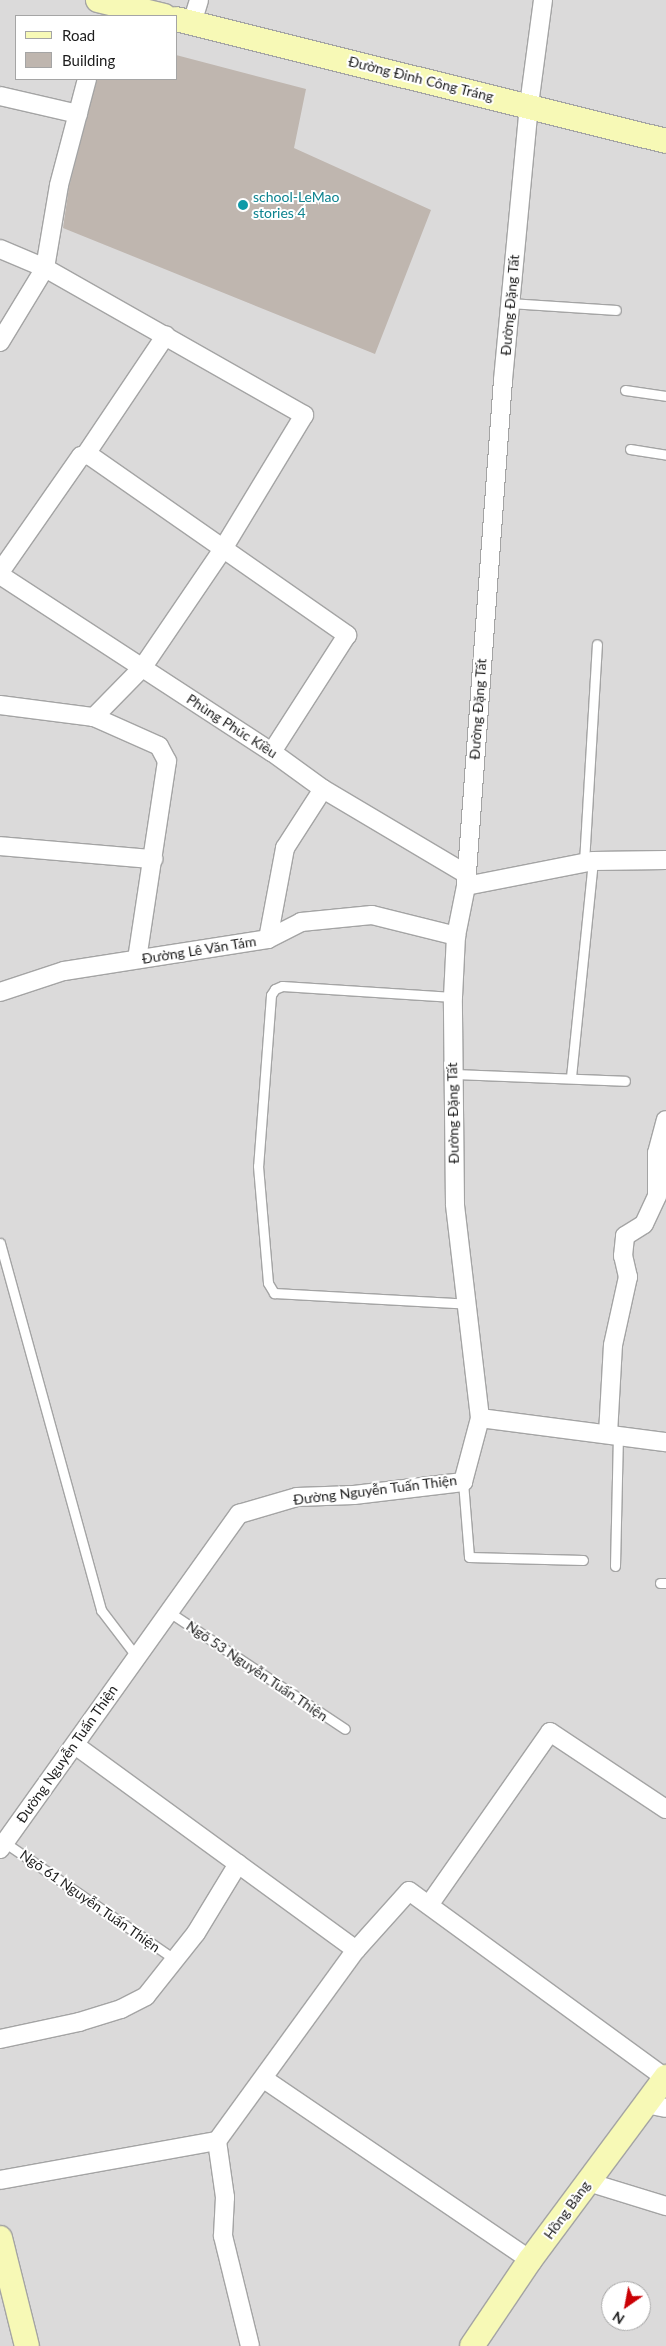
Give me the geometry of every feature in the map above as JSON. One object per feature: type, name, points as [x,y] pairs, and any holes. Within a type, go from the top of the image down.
[{"type":"street","points":[[184,21],[199,0]]},
{"type":"street","name":"Đường Đặng Tất","points":[[480,1418],[455,1204],[452,1074],[453,997],[456,936],[466,880],[510,303],[529,105],[543,0]]},
{"type":"street","points":[[103,6],[158,15]]},
{"type":"street","name":"Đường Đinh Công Tráng","points":[[184,21],[529,105],[666,141]]},
{"type":"street","points":[[0,342],[6,322],[45,268],[59,185],[87,80]]},
{"type":"street","points":[[0,96],[78,114]]},
{"type":"street","points":[[0,249],[45,268],[304,415],[223,549],[142,668],[94,717]]},
{"type":"street","points":[[0,573],[82,456],[86,454],[166,335]]},
{"type":"street","points":[[86,454],[347,635],[272,752]]},
{"type":"street","name":"Phùng Phúc Kiều","points":[[0,573],[272,752],[323,789],[466,880]]},
{"type":"street","points":[[0,705],[94,717],[160,746],[168,761],[137,959]]},
{"type":"street","points":[[268,939],[285,848],[323,789]]},
{"type":"street","points":[[0,846],[153,859]]},
{"type":"street","points":[[466,880],[588,861],[666,860]]},
{"type":"street","name":"Đường Lê Văn Tám","points":[[0,992],[64,971],[268,939],[301,922],[372,915],[456,936]]},
{"type":"street","points":[[613,1435],[613,1345],[628,1276],[623,1256],[625,1236],[644,1224],[656,1196],[657,1153],[666,1120]]},
{"type":"street","points":[[480,1418],[666,1442]]},
{"type":"street","name":"Đường Nguyễn Tuấn Thiện","points":[[2,1845],[239,1514],[297,1498],[354,1495],[463,1482],[480,1418]]},
{"type":"street","points":[[429,1905],[550,1732],[666,1809]]},
{"type":"street","points":[[75,1745],[356,1950]]},
{"type":"street","points":[[0,2039],[121,2009],[146,1996],[176,1960],[238,1864]]},
{"type":"street","points":[[0,2180],[217,2141],[264,2079],[356,1950],[410,1891],[665,2078]]},
{"type":"street","name":"Hồng Bàng","points":[[472,2346],[530,2260],[588,2182],[656,2106],[665,2078]]},
{"type":"street","points":[[264,2079],[530,2260]]},
{"type":"street","points":[[217,2141],[225,2197],[223,2236],[250,2346]]},
{"type":"street","points":[[588,2182],[666,2206]]},
{"type":"street","points":[[0,2238],[27,2346]]},
{"type":"lane","points":[[510,303],[616,310]]},
{"type":"lane","points":[[625,390],[666,396]]},
{"type":"lane","points":[[630,449],[666,455]]},
{"type":"lane","points":[[571,1077],[588,861],[597,644]]},
{"type":"lane","points":[[453,997],[282,986],[275,989],[271,995],[258,1166],[268,1283],[274,1293],[280,1296],[468,1304]]},
{"type":"lane","points":[[452,1074],[571,1077],[625,1081]]},
{"type":"lane","points":[[0,1243],[101,1610],[136,1656]]},
{"type":"lane","points":[[613,1435],[615,1566]]},
{"type":"lane","points":[[463,1482],[469,1557],[583,1560]]},
{"type":"lane","name":"Ngõ 53 Nguyễn Tuấn Thiện","points":[[169,1612],[345,1730]]},
{"type":"lane","name":"Ngõ 61 Nguyễn Tuấn Thiện","points":[[2,1845],[176,1960]]},
{"type":"shaded area","points":[[0,0],[666,0],[666,2346],[0,2346]]},
{"type":"building","name":"school-LeMao stories 4","points":[[178,56],[306,89],[294,148],[431,210],[375,354],[63,228],[69,187],[97,80],[178,80]]},
{"type":"place","name":"school-LeMao stories 4","points":[[243,205]]}]
